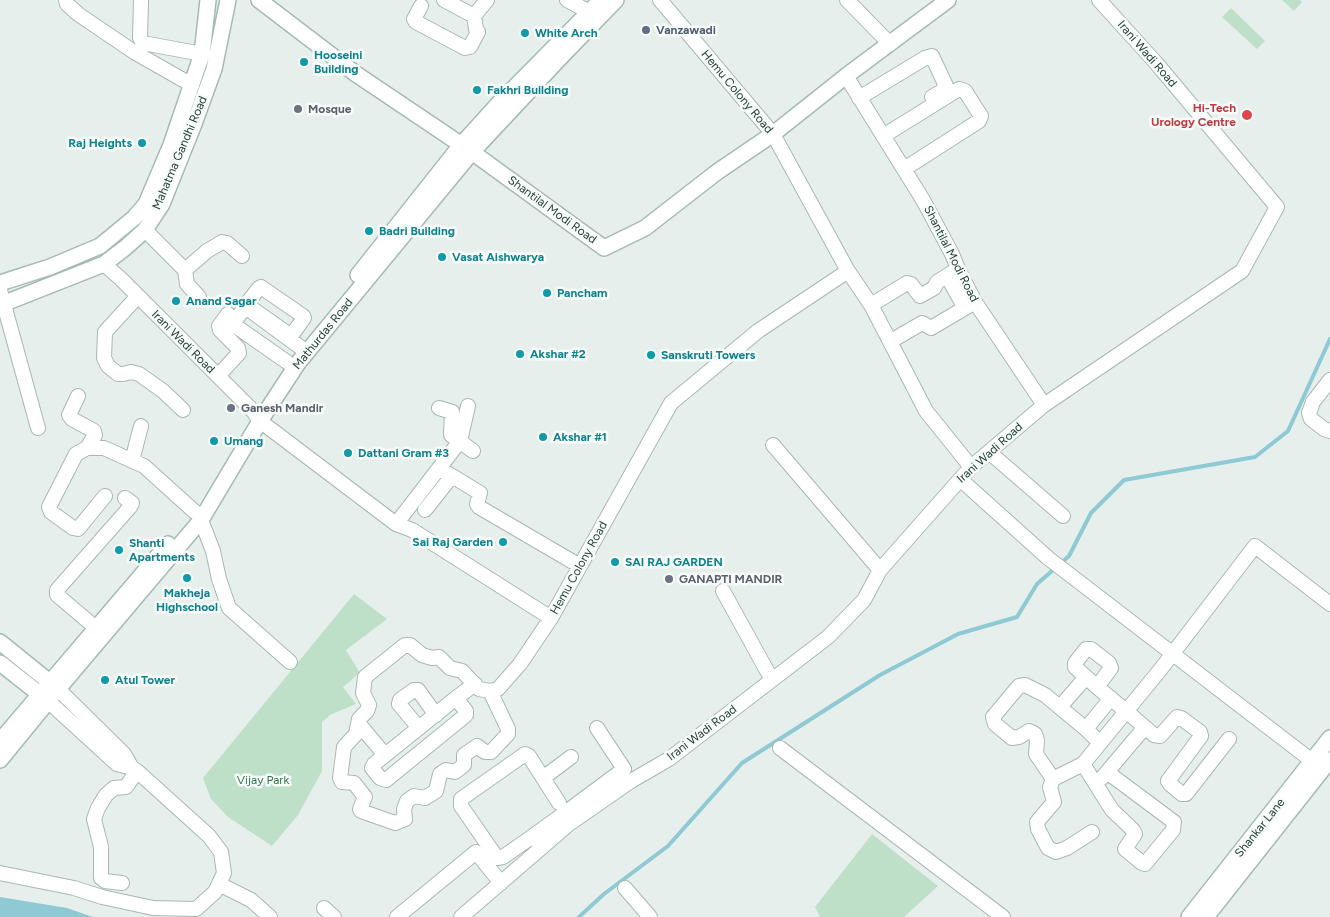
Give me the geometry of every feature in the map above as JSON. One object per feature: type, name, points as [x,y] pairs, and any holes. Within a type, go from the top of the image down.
[{"type":"street","points":[[66,0],[67,4],[78,14],[134,52],[192,85]]},
{"type":"street","points":[[141,0],[140,38],[143,43],[202,54]]},
{"type":"street","name":"Mahatma Gandhi Road","points":[[0,283],[50,267],[100,246],[134,218],[146,204],[171,145],[202,54],[208,0]]},
{"type":"street","name":"Mahatma Gandhi Road","points":[[1,300],[104,264],[145,230],[162,204],[214,69],[228,0]]},
{"type":"street","name":"Shantilal Modi Road","points":[[259,0],[356,74],[467,149],[604,248],[645,228],[717,172],[773,134],[846,76],[948,0]]},
{"type":"street","points":[[444,0],[474,16]]},
{"type":"street","points":[[421,6],[414,19],[416,22],[466,48],[470,47],[478,32],[474,16],[486,0]]},
{"type":"street","points":[[567,0],[594,14]]},
{"type":"street","points":[[594,14],[601,0]]},
{"type":"street","points":[[257,417],[298,343],[467,149],[500,102],[594,14],[616,0]]},
{"type":"street","name":"Hemu Colony Road","points":[[660,0],[773,134],[848,271],[871,305],[891,341],[926,410],[971,467]]},
{"type":"street","points":[[847,0],[890,44]]},
{"type":"street","name":"Irani Wadi Road","points":[[461,917],[501,883],[537,841],[568,811],[627,775],[669,759],[828,637],[864,600],[880,570],[971,467],[1044,405],[1242,271],[1277,207],[1157,64],[1099,0]]},
{"type":"street","points":[[863,96],[925,58],[932,56],[934,59],[945,83],[942,91],[884,131]]},
{"type":"street","name":"Shantilal Modi Road","points":[[846,76],[863,96],[906,167],[952,254],[952,272],[970,305],[1044,405]]},
{"type":"street","points":[[884,131],[959,89],[965,91],[981,116],[979,121],[906,167]]},
{"type":"street","name":"Mathurdas Road","points":[[53,685],[198,516],[257,417],[467,149]]},
{"type":"street","points":[[145,230],[185,270],[186,284],[199,297]]},
{"type":"street","points":[[185,270],[207,251],[222,242],[227,243],[242,256]]},
{"type":"street","name":"Irani Wadi Road","points":[[104,264],[257,417]]},
{"type":"street","name":"Hemu Colony Road","points":[[257,417],[396,524],[412,530],[551,618],[671,403],[758,331],[848,271]]},
{"type":"street","points":[[871,305],[907,283],[911,284],[920,296],[934,288],[937,282],[952,272]]},
{"type":"street","points":[[138,296],[105,332],[104,358],[108,366],[118,374],[131,372],[138,374],[163,391],[183,410]]},
{"type":"street","points":[[1,300],[38,428]]},
{"type":"street","points":[[891,341],[922,323],[931,328],[970,305]]},
{"type":"street","points":[[285,365],[234,325],[234,322],[244,308],[247,308],[298,343]]},
{"type":"street","points":[[218,376],[239,353],[238,348],[220,330],[219,326],[228,314]]},
{"type":"street","points":[[257,346],[285,365]]},
{"type":"street","points":[[1330,380],[1313,402],[1309,413],[1317,424],[1327,432],[1330,431]]},
{"type":"street","points":[[78,396],[69,415],[72,419],[94,431],[95,435],[87,448]]},
{"type":"street","points":[[396,524],[460,441],[468,406]]},
{"type":"street","points":[[439,408],[452,412],[451,435],[473,451]]},
{"type":"street","points":[[132,461],[141,426]]},
{"type":"street","points":[[773,445],[880,570]]},
{"type":"street","points":[[105,496],[78,529],[73,528],[51,512],[49,506],[76,454],[87,448],[104,448],[144,466],[198,516],[212,551],[228,608],[290,662]]},
{"type":"street","points":[[989,452],[1063,516]]},
{"type":"street","points":[[439,468],[480,493],[478,507],[580,566]]},
{"type":"street","points":[[425,510],[452,476]]},
{"type":"street","points":[[960,479],[1048,558],[1172,653],[1322,763]]},
{"type":"street","points":[[96,628],[58,595],[57,590],[130,507],[132,503],[125,498]]},
{"type":"street","points":[[0,741],[43,697],[96,628],[198,516]]},
{"type":"street","points":[[1092,832],[1067,848],[1056,852],[1048,848],[1038,829],[1037,822],[1054,802],[1050,787],[1053,779],[1083,764],[1255,546],[1330,604]]},
{"type":"street","points":[[723,591],[772,680]]},
{"type":"street","points":[[490,691],[508,729],[508,734],[491,752],[485,752],[477,746],[464,755],[464,766],[455,772],[446,770],[440,774],[436,791],[425,798],[414,796],[406,801],[404,809],[405,819],[395,823],[361,811],[360,809],[365,797],[354,783],[342,782],[340,778],[344,747],[356,734],[360,719],[369,706],[363,693],[365,677],[405,645],[410,645],[422,655],[439,658],[450,668],[462,671],[479,688],[490,691],[498,689],[520,664],[551,618]]},
{"type":"street","points":[[0,642],[53,685],[124,754],[134,770],[209,836],[221,852],[224,873],[215,892],[196,909],[153,908],[102,897],[74,888],[0,873]]},
{"type":"street","points":[[1097,687],[1111,668],[1109,663],[1091,649],[1086,649],[1074,663],[1075,667],[1097,687],[1154,735],[1160,736],[1177,716],[1200,732],[1201,736],[1168,781],[1182,794],[1186,794],[1229,739]]},
{"type":"street","points":[[0,663],[43,697],[117,764],[134,770]]},
{"type":"street","points":[[1060,707],[1086,677]]},
{"type":"street","points":[[456,698],[466,711],[466,715],[386,780],[380,778],[372,768],[374,764],[436,715],[456,698],[474,684]]},
{"type":"street","points":[[1053,779],[1036,754],[1037,740],[1035,734],[1029,731],[1019,737],[1012,738],[995,724],[993,717],[1019,686],[1025,686],[1045,695],[1100,743]]},
{"type":"street","points":[[419,728],[399,704],[400,700],[414,690],[418,690],[436,715]]},
{"type":"street","points":[[0,760],[43,697]]},
{"type":"street","points":[[1086,729],[1111,698]]},
{"type":"street","points":[[359,724],[385,755]]},
{"type":"street","points":[[1096,785],[1145,727]]},
{"type":"street","points":[[597,728],[627,775]]},
{"type":"street","name":"Shankar Lane","points":[[1206,917],[1322,763],[1330,738]]},
{"type":"street","points":[[780,748],[1003,917]]},
{"type":"street","points":[[537,841],[498,858],[461,806],[461,799],[524,754],[529,756],[568,811]]},
{"type":"street","points":[[543,778],[571,757]]},
{"type":"street","name":"Shankar Lane","points":[[1189,917],[1322,763]]},
{"type":"street","points":[[1083,764],[1112,810],[1135,834],[1124,849],[1145,864],[1173,830],[1174,822],[1107,772]]},
{"type":"street","points":[[122,884],[106,881],[101,878],[101,847],[94,819],[106,795],[114,788],[126,787],[134,770]]},
{"type":"street","points":[[397,917],[476,852],[501,883]]},
{"type":"street","points":[[102,897],[106,881]]},
{"type":"street","points":[[219,884],[251,900],[270,917]]},
{"type":"street","points":[[625,888],[650,917]]},
{"type":"green space","points":[[1282,0],[1300,0],[1302,2],[1294,11]]},
{"type":"green space","points":[[1231,8],[1265,41],[1257,49],[1222,17]]},
{"type":"green space","name":"Vijay Park","points":[[354,594],[387,619],[346,650],[360,673],[343,687],[356,704],[330,715],[322,722],[322,771],[298,815],[272,846],[228,817],[211,799],[203,778]]},
{"type":"green space","points":[[872,834],[938,886],[904,917],[820,917],[815,907]]},
{"type":"water","points":[[0,897],[67,908],[93,917],[0,917]]},
{"type":"waterway","points":[[579,917],[604,894],[668,846],[742,763],[880,675],[958,634],[1017,617],[1037,584],[1069,556],[1091,513],[1124,480],[1255,457],[1288,431],[1330,339]]},
{"type":"place","name":"Vanzawadi","points":[[646,30]]},
{"type":"place","name":"White Arch","points":[[525,33]]},
{"type":"place","name":"Hooseini Building","points":[[304,62]]},
{"type":"place","name":"Fakhri Building","points":[[477,90]]},
{"type":"place","name":"Mosque","points":[[298,109]]},
{"type":"place","name":"Hi-Tech Urology Centre","points":[[1247,115]]},
{"type":"place","name":"Raj Heights","points":[[142,143]]},
{"type":"place","name":"Badri Building","points":[[369,231]]},
{"type":"place","name":"Vasat Aishwarya","points":[[442,257]]},
{"type":"place","name":"Pancham","points":[[547,293]]},
{"type":"place","name":"Anand Sagar","points":[[176,301]]},
{"type":"place","name":"Akshar #2","points":[[520,354]]},
{"type":"place","name":"Sanskruti Towers","points":[[651,355]]},
{"type":"place","name":"Ganesh Mandir","points":[[231,408]]},
{"type":"place","name":"Akshar #1","points":[[543,437]]},
{"type":"place","name":"Umang","points":[[214,441]]},
{"type":"place","name":"Dattani Gram #3","points":[[348,453]]},
{"type":"place","name":"Sai Raj Garden","points":[[503,542]]},
{"type":"place","name":"Shanti Apartments","points":[[119,550]]},
{"type":"place","name":"SAI RAJ GARDEN","points":[[615,562]]},
{"type":"place","name":"Makheja Highschool","points":[[187,578]]},
{"type":"place","name":"GANAPTI MANDIR","points":[[669,579]]},
{"type":"place","name":"Atul Tower","points":[[105,680]]}]
